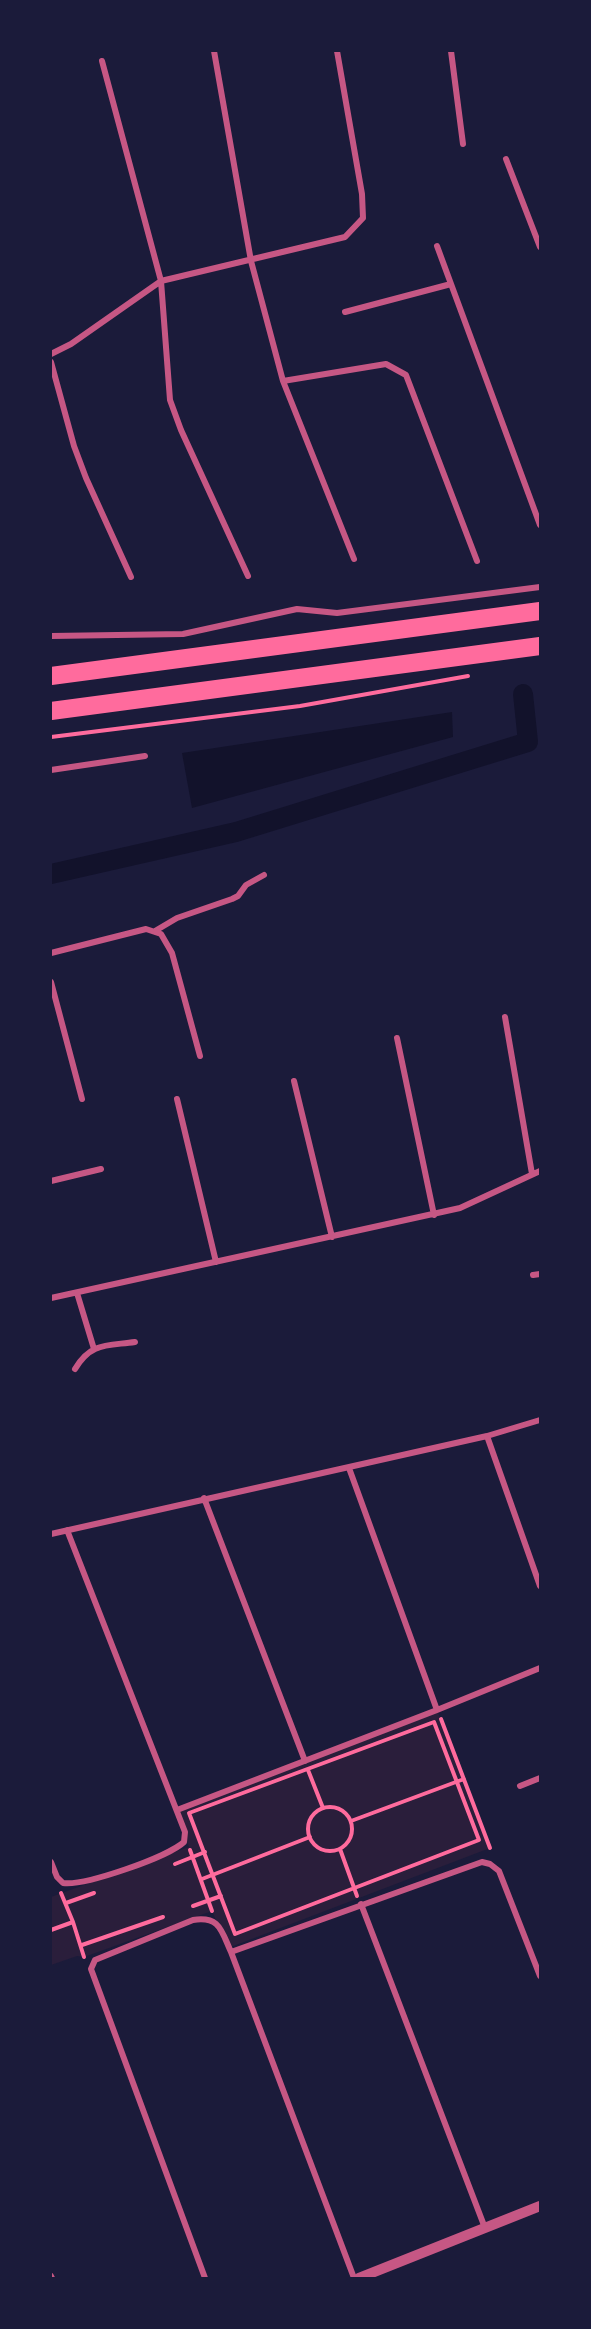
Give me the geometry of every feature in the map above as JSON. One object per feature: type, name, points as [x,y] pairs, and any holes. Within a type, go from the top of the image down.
[{"type":"highway","points":[[51,676],[540,611]]},
{"type":"highway","points":[[51,711],[540,646]]},
{"type":"street","points":[[214,51],[251,261],[282,381],[354,559]]},
{"type":"street","points":[[51,354],[71,344],[161,281],[345,237],[363,218],[362,194],[337,51]]},
{"type":"street","points":[[451,51],[463,144]]},
{"type":"street","points":[[102,61],[161,281],[170,400],[181,430],[248,576]]},
{"type":"street","points":[[506,159],[540,247]]},
{"type":"street","points":[[437,246],[540,525]]},
{"type":"street","points":[[345,312],[451,284]]},
{"type":"street","points":[[51,362],[74,446],[131,577]]},
{"type":"street","points":[[282,381],[386,364],[406,375],[477,561]]},
{"type":"street","points":[[51,636],[183,634],[297,609],[337,613],[540,587]]},
{"type":"street","points":[[51,770],[145,756]]},
{"type":"street","points":[[155,931],[177,918],[238,896],[246,885],[264,875]]},
{"type":"street","points":[[51,953],[146,929],[161,934],[172,953],[200,1056]]},
{"type":"street","points":[[51,982],[82,1100]]},
{"type":"street","points":[[505,1017],[532,1174]]},
{"type":"street","points":[[398,1038],[434,1215]]},
{"type":"street","points":[[294,1081],[332,1237]]},
{"type":"street","points":[[177,1098],[216,1262]]},
{"type":"street","points":[[51,1181],[101,1169]]},
{"type":"street","points":[[51,1298],[434,1215],[476,1202],[540,1171]]},
{"type":"street","points":[[77,1293],[94,1349]]},
{"type":"street","points":[[75,1369],[84,1354],[94,1349],[135,1342]]},
{"type":"street","points":[[51,1534],[487,1436],[540,1420]]},
{"type":"street","points":[[487,1436],[540,1586]]},
{"type":"street","points":[[349,1467],[437,1710]]},
{"type":"street","points":[[204,1498],[305,1761]]},
{"type":"street","points":[[51,1862],[57,1877],[63,1883],[85,1882],[169,1852],[183,1842],[185,1832],[67,1530]]},
{"type":"street","points":[[177,1810],[540,1668]]},
{"type":"street","points":[[520,1786],[540,1778]]},
{"type":"street","points":[[231,1952],[359,1901],[482,1862],[490,1864],[499,1871],[540,1976]]},
{"type":"street","points":[[359,1901],[485,2229]]},
{"type":"street","points":[[204,2278],[91,1969],[95,1959],[192,1920],[202,1919],[214,1921],[221,1929],[231,1952],[354,2278]]},
{"type":"street","points":[[359,2278],[540,2206]]},
{"type":"path","points":[[51,737],[300,706],[471,675]]},
{"type":"path","points":[[437,1710],[490,1848],[479,1840],[434,1722],[189,1812],[235,1934],[479,1840]]},
{"type":"path","points":[[305,1761],[323,1808]]},
{"type":"path","points":[[351,1821],[464,1779]]},
{"type":"path","points":[[323,1808],[338,1808],[351,1821],[350,1838],[340,1849],[326,1850],[314,1843],[310,1837],[309,1823],[312,1816],[323,1808]]},
{"type":"path","points":[[202,1879],[310,1837]]},
{"type":"path","points":[[189,1846],[212,1911]]},
{"type":"path","points":[[340,1849],[359,1901]]},
{"type":"path","points":[[61,1893],[82,1945],[84,1957]]},
{"type":"path","points":[[187,1908],[221,1896]]},
{"type":"path","points":[[66,1903],[75,1900]]},
{"type":"path","points":[[82,1945],[166,1916]]},
{"type":"path","points":[[51,1930],[73,1922]]},
{"type":"shaded area","points":[[452,712],[453,737],[192,808],[182,753]]},
{"type":"shaded area","points":[[437,1710],[490,1848],[228,1948],[212,1911],[84,1957],[77,1956],[51,1965],[51,1897],[189,1847],[174,1808]]},
{"type":"waterway","points":[[51,874],[236,832],[528,742],[523,694]]}]
